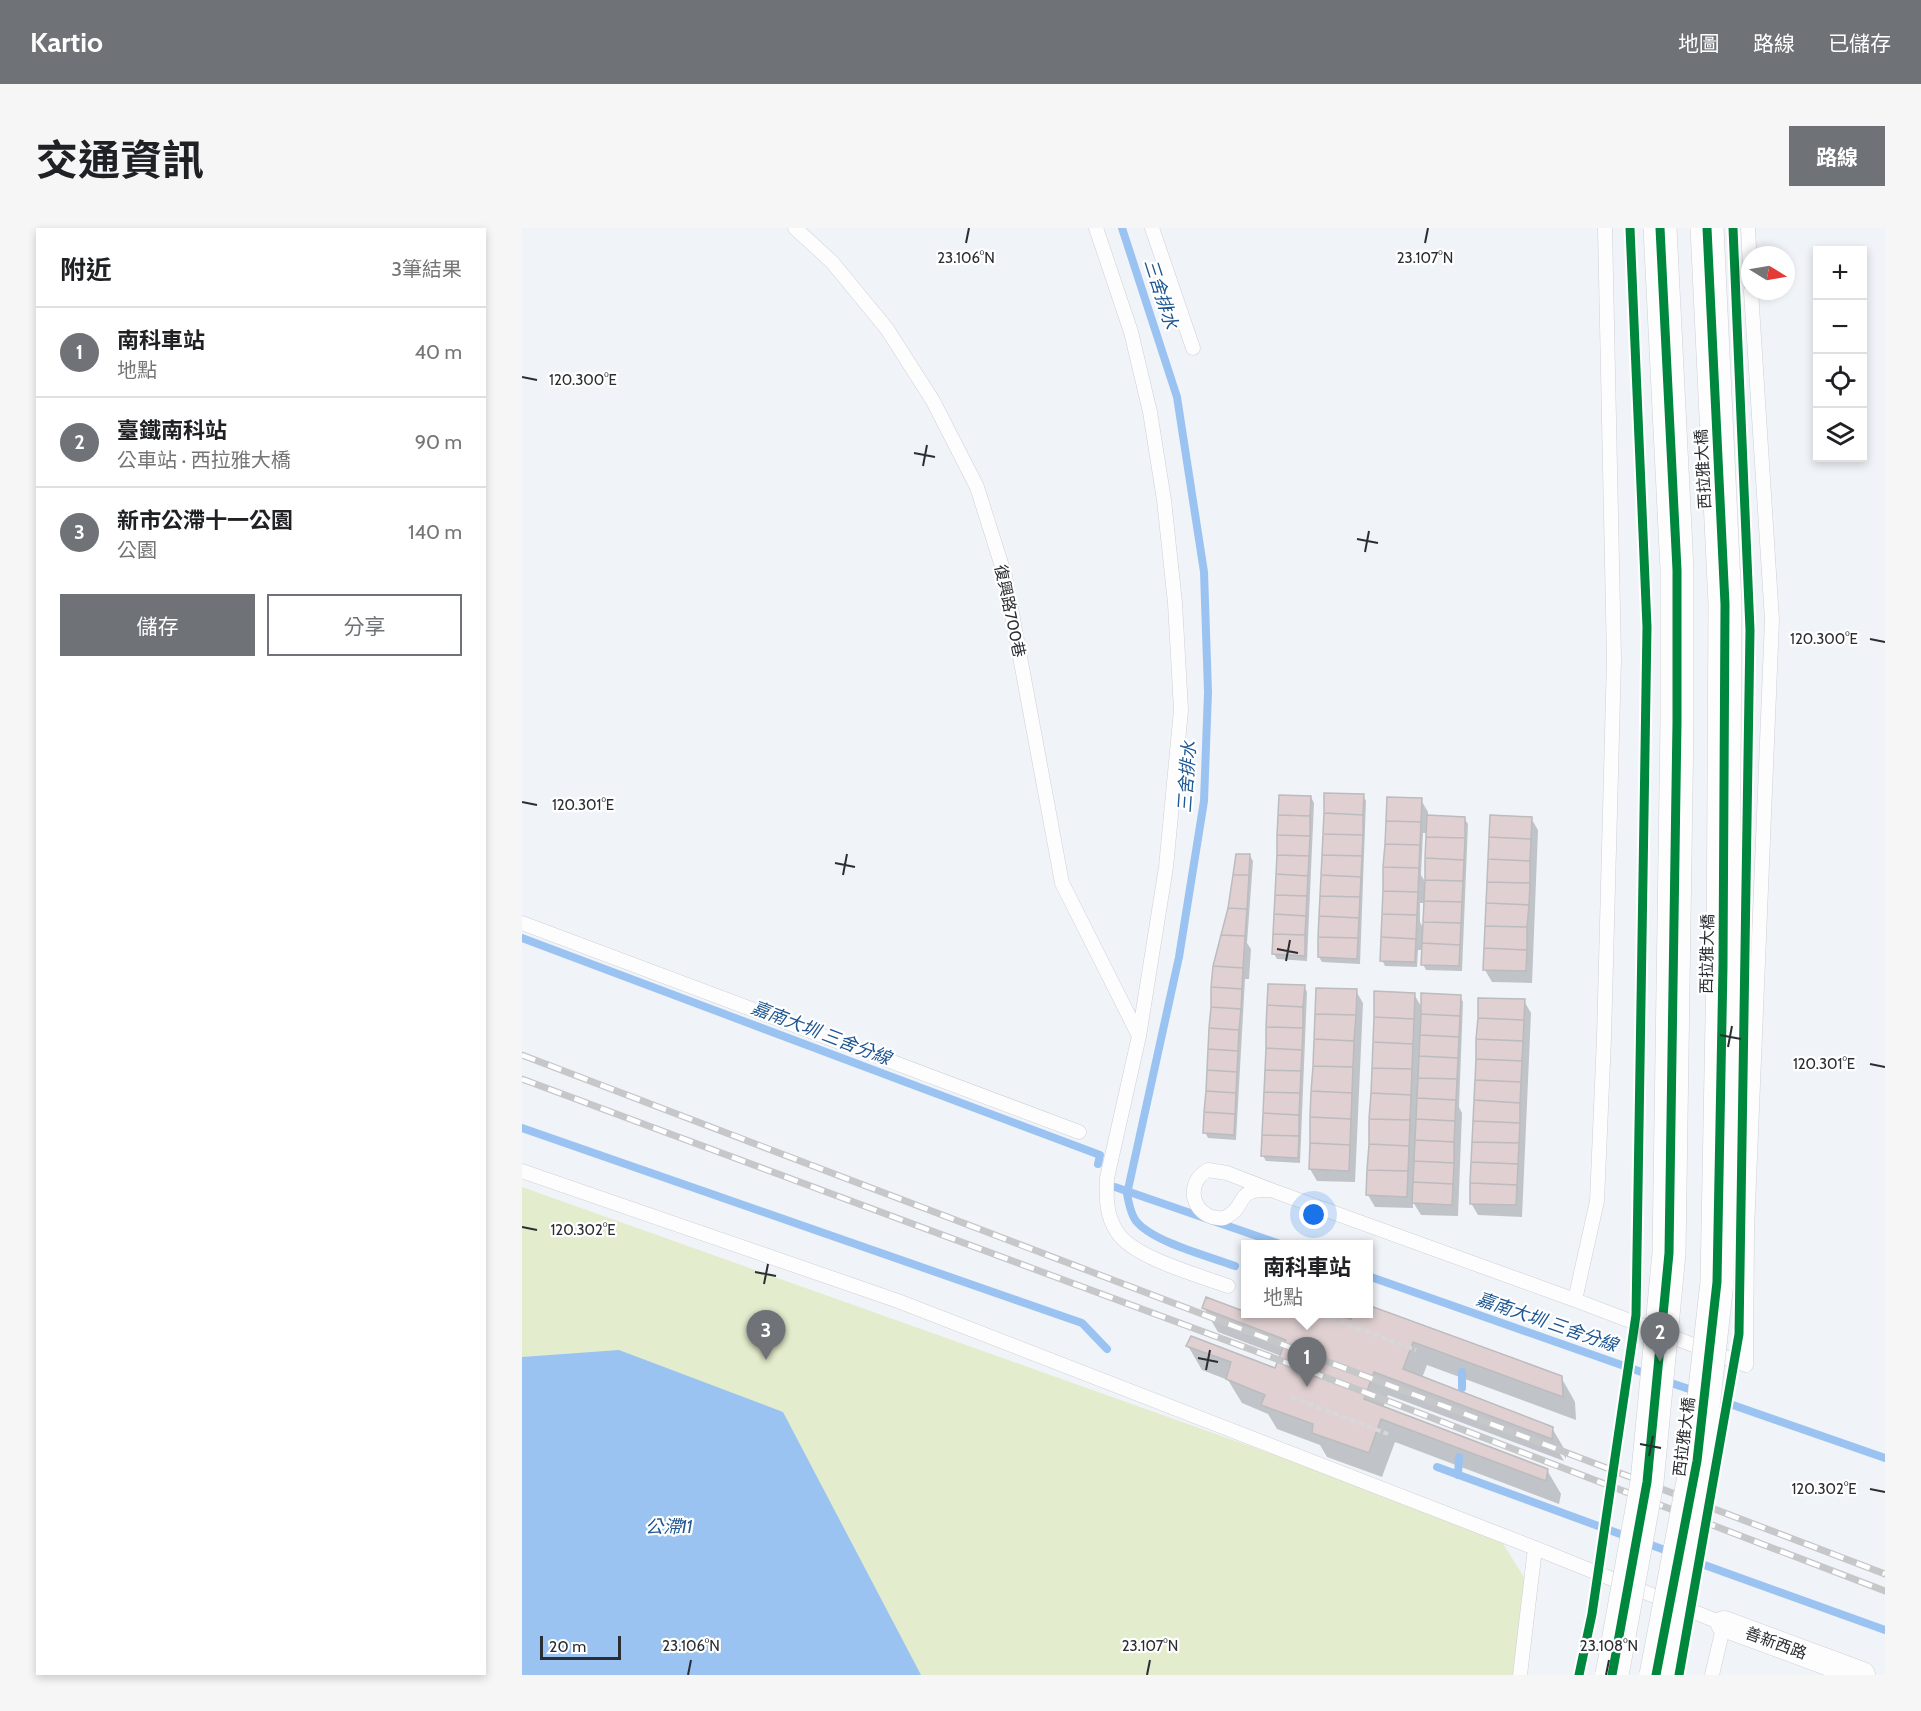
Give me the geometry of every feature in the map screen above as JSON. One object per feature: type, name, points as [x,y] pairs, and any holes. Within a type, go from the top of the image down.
[{"type":"street","name":"西拉雅大橋","points":[[1612,1675],[1647,1482],[1669,1253],[1677,582],[1660,228]]},
{"type":"street","name":"西拉雅大橋","points":[[1656,1675],[1697,1461],[1717,1282],[1723,954],[1725,604],[1707,228]]},
{"type":"street","name":"善新西路","points":[[1724,1624],[1862,1675]]},
{"type":"lane","name":"復興路700巷","points":[[795,228],[832,262],[887,329],[933,401],[976,487],[1005,576],[1062,883],[1139,1036]]},
{"type":"lane","points":[[1096,228],[1131,332],[1150,412],[1164,500],[1175,603],[1181,710],[1166,867],[1139,1036],[1107,1178],[1106,1198],[1109,1216],[1117,1233],[1144,1254],[1228,1286]]},
{"type":"lane","points":[[1152,228],[1193,348]]},
{"type":"lane","points":[[1575,1300],[1597,1201],[1605,1003],[1614,659],[1605,228]]},
{"type":"lane","points":[[1748,228],[1749,246]]},
{"type":"lane","points":[[1271,1190],[1250,1191],[1243,1197],[1237,1209],[1220,1218],[1204,1214],[1194,1198],[1197,1180],[1208,1170],[1227,1173],[1746,1365],[1747,1218],[1772,620],[1752,300]]},
{"type":"lane","points":[[522,923],[1079,1132]]},
{"type":"lane","points":[[522,1172],[898,1301],[1535,1548],[1724,1624],[1712,1675]]},
{"type":"lane","points":[[1520,1675],[1535,1548]]},
{"type":"path","points":[[1330,1318],[1416,1350]]},
{"type":"path","points":[[1291,1397],[1388,1434]]},
{"type":"green space","points":[[522,1187],[1497,1534],[1537,1598],[1519,1675],[522,1675]]},
{"type":"water","name":"公滯11","points":[[619,1350],[783,1412],[921,1675],[522,1675],[522,1357]]},
{"type":"building","points":[[1324,793],[1364,794],[1363,815],[1324,813]]},
{"type":"building","points":[[1279,795],[1311,796],[1310,816],[1278,815]]},
{"type":"building","points":[[1387,797],[1422,798],[1421,822],[1386,821]]},
{"type":"building","points":[[1324,813],[1363,815],[1363,835],[1323,834]]},
{"type":"building","points":[[1278,815],[1310,816],[1310,836],[1277,835]]},
{"type":"building","points":[[1427,815],[1465,817],[1465,838],[1426,837]]},
{"type":"building","points":[[1490,815],[1532,817],[1531,839],[1489,837]]},
{"type":"building","points":[[1386,821],[1421,822],[1420,845],[1385,844]]},
{"type":"building","points":[[1323,834],[1363,835],[1362,856],[1322,855]]},
{"type":"building","points":[[1277,835],[1310,836],[1309,856],[1277,855]]},
{"type":"building","points":[[1426,837],[1465,838],[1464,860],[1425,858]]},
{"type":"building","points":[[1489,837],[1531,839],[1530,861],[1488,859]]},
{"type":"building","points":[[1385,844],[1420,845],[1419,868],[1383,867]]},
{"type":"building","points":[[1236,854],[1250,854],[1249,875],[1233,875]]},
{"type":"building","points":[[1277,855],[1309,856],[1308,876],[1276,874]]},
{"type":"building","points":[[1322,855],[1362,856],[1361,877],[1321,875]]},
{"type":"building","points":[[1425,858],[1464,860],[1463,881],[1425,880]]},
{"type":"building","points":[[1488,859],[1530,861],[1530,883],[1487,882]]},
{"type":"building","points":[[1383,867],[1419,868],[1418,892],[1383,891]]},
{"type":"building","points":[[1276,874],[1308,876],[1307,896],[1275,895]]},
{"type":"building","points":[[1233,875],[1249,875],[1247,909],[1228,908]]},
{"type":"building","points":[[1321,875],[1361,877],[1360,897],[1320,896]]},
{"type":"building","points":[[1425,880],[1463,881],[1462,902],[1424,901]]},
{"type":"building","points":[[1487,882],[1530,883],[1529,905],[1486,903]]},
{"type":"building","points":[[1383,891],[1418,892],[1417,915],[1382,914]]},
{"type":"building","points":[[1275,895],[1307,896],[1306,916],[1274,914]]},
{"type":"building","points":[[1320,896],[1360,897],[1359,918],[1319,916]]},
{"type":"building","points":[[1424,901],[1462,902],[1461,923],[1423,922]]},
{"type":"building","points":[[1486,903],[1529,905],[1527,927],[1485,926]]},
{"type":"building","points":[[1228,908],[1247,909],[1245,936],[1221,935]]},
{"type":"building","points":[[1274,914],[1306,916],[1305,935],[1273,934]]},
{"type":"building","points":[[1382,914],[1417,915],[1416,939],[1381,937]]},
{"type":"building","points":[[1319,916],[1359,918],[1358,938],[1318,937]]},
{"type":"building","points":[[1423,922],[1461,923],[1460,945],[1422,943]]},
{"type":"building","points":[[1485,926],[1527,927],[1527,950],[1484,948]]},
{"type":"building","points":[[1273,934],[1305,935],[1305,956],[1272,954]]},
{"type":"building","points":[[1221,935],[1245,936],[1243,968],[1213,966]]},
{"type":"building","points":[[1318,937],[1358,938],[1357,959],[1318,957]]},
{"type":"building","points":[[1381,937],[1416,939],[1415,962],[1380,961]]},
{"type":"building","points":[[1422,943],[1460,945],[1459,966],[1421,965]]},
{"type":"building","points":[[1484,948],[1527,950],[1526,971],[1483,970]]},
{"type":"building","points":[[1213,966],[1243,968],[1242,989],[1211,987]]},
{"type":"building","points":[[1268,984],[1305,985],[1303,1007],[1267,1005]]},
{"type":"building","points":[[1211,987],[1242,989],[1241,1009],[1211,1007]]},
{"type":"building","points":[[1316,988],[1357,989],[1356,1015],[1315,1014]]},
{"type":"building","points":[[1374,991],[1415,993],[1414,1019],[1374,1017]]},
{"type":"building","points":[[1421,993],[1461,995],[1460,1016],[1421,1014]]},
{"type":"building","points":[[1478,998],[1525,999],[1524,1020],[1478,1018]]},
{"type":"building","points":[[1267,1005],[1303,1007],[1303,1028],[1266,1027]]},
{"type":"building","points":[[1211,1007],[1241,1009],[1239,1030],[1209,1028]]},
{"type":"building","points":[[1315,1014],[1356,1015],[1354,1041],[1314,1039]]},
{"type":"building","points":[[1421,1014],[1460,1016],[1459,1037],[1420,1035]]},
{"type":"building","points":[[1374,1017],[1414,1019],[1413,1044],[1373,1042]]},
{"type":"building","points":[[1478,1018],[1524,1020],[1523,1041],[1476,1039]]},
{"type":"building","points":[[1266,1027],[1303,1028],[1302,1050],[1266,1048]]},
{"type":"building","points":[[1209,1028],[1239,1030],[1238,1051],[1208,1049]]},
{"type":"building","points":[[1420,1035],[1459,1037],[1458,1058],[1419,1056]]},
{"type":"building","points":[[1314,1039],[1354,1041],[1353,1067],[1313,1066]]},
{"type":"building","points":[[1476,1039],[1523,1041],[1522,1061],[1476,1059]]},
{"type":"building","points":[[1373,1042],[1413,1044],[1412,1069],[1372,1068]]},
{"type":"building","points":[[1266,1048],[1302,1050],[1301,1071],[1265,1070]]},
{"type":"building","points":[[1208,1049],[1238,1051],[1237,1072],[1207,1070]]},
{"type":"building","points":[[1419,1056],[1458,1058],[1457,1079],[1418,1078]]},
{"type":"building","points":[[1476,1059],[1522,1061],[1521,1082],[1475,1080]]},
{"type":"building","points":[[1313,1066],[1353,1067],[1352,1093],[1311,1091]]},
{"type":"building","points":[[1372,1068],[1412,1069],[1411,1095],[1371,1093]]},
{"type":"building","points":[[1207,1070],[1237,1072],[1236,1093],[1206,1091]]},
{"type":"building","points":[[1265,1070],[1301,1071],[1300,1093],[1264,1092]]},
{"type":"building","points":[[1418,1078],[1457,1079],[1456,1100],[1417,1098]]},
{"type":"building","points":[[1475,1080],[1521,1082],[1520,1103],[1474,1100]]},
{"type":"building","points":[[1206,1091],[1236,1093],[1235,1114],[1204,1112]]},
{"type":"building","points":[[1311,1091],[1352,1093],[1351,1119],[1310,1117]]},
{"type":"building","points":[[1264,1092],[1300,1093],[1299,1115],[1263,1113]]},
{"type":"building","points":[[1371,1093],[1411,1095],[1410,1120],[1369,1119]]},
{"type":"building","points":[[1417,1098],[1456,1100],[1455,1121],[1416,1119]]},
{"type":"building","points":[[1474,1100],[1520,1103],[1520,1123],[1473,1121]]},
{"type":"building","points":[[1204,1112],[1235,1114],[1234,1135],[1203,1133]]},
{"type":"building","points":[[1263,1113],[1299,1115],[1299,1136],[1262,1135]]},
{"type":"building","points":[[1310,1117],[1351,1119],[1350,1145],[1310,1143]]},
{"type":"building","points":[[1369,1119],[1410,1120],[1409,1146],[1369,1144]]},
{"type":"building","points":[[1416,1119],[1455,1121],[1454,1142],[1415,1140]]},
{"type":"building","points":[[1473,1121],[1520,1123],[1519,1143],[1472,1142]]},
{"type":"building","points":[[1262,1135],[1299,1136],[1298,1158],[1261,1156]]},
{"type":"building","points":[[1415,1140],[1454,1142],[1454,1163],[1414,1161]]},
{"type":"building","points":[[1472,1142],[1519,1143],[1518,1164],[1471,1162]]},
{"type":"building","points":[[1310,1143],[1350,1145],[1349,1171],[1309,1169]]},
{"type":"building","points":[[1369,1144],[1409,1146],[1408,1171],[1367,1170]]},
{"type":"building","points":[[1414,1161],[1454,1163],[1453,1184],[1413,1182]]},
{"type":"building","points":[[1471,1162],[1518,1164],[1517,1185],[1470,1183]]},
{"type":"building","points":[[1367,1170],[1408,1171],[1407,1197],[1366,1195]]},
{"type":"building","points":[[1413,1182],[1453,1184],[1452,1205],[1412,1203]]},
{"type":"building","points":[[1470,1183],[1517,1185],[1516,1205],[1470,1204]]},
{"type":"building","points":[[1206,1297],[1241,1310],[1241,1318],[1351,1319],[1373,1318],[1373,1307],[1562,1376],[1563,1397],[1413,1342],[1403,1369],[1553,1427],[1552,1439],[1374,1372],[1364,1399],[1548,1469],[1546,1481],[1381,1419],[1369,1453],[1312,1433],[1313,1424],[1261,1405],[1265,1395],[1226,1379],[1231,1362],[1186,1346],[1191,1336],[1275,1368],[1286,1340],[1202,1308]]},
{"type":"waterway","name":"三舍排水","points":[[1122,228],[1177,397],[1204,572],[1208,692],[1204,801],[1179,957],[1127,1194],[1132,1215],[1144,1229],[1182,1248],[1235,1266]]},
{"type":"waterway","name":"嘉南大圳 三舍分線","points":[[522,938],[1100,1155],[1098,1164]]},
{"type":"waterway","points":[[522,1128],[1082,1323],[1107,1349]]},
{"type":"waterway","name":"嘉南大圳 三舍分線","points":[[1115,1187],[1268,1240]]},
{"type":"waterway","name":"嘉南大圳 三舍分線","points":[[1373,1278],[1650,1375]]},
{"type":"waterway","name":"三舍排水","points":[[1462,1372],[1462,1388]]},
{"type":"waterway","name":"嘉南大圳 三舍分線","points":[[1665,1381],[1698,1392]]},
{"type":"waterway","name":"嘉南大圳 三舍分線","points":[[1710,1397],[1885,1458]]},
{"type":"waterway","name":"三舍排水","points":[[1458,1475],[1459,1457]]},
{"type":"waterway","points":[[1437,1467],[1631,1538]]},
{"type":"waterway","points":[[1643,1542],[1673,1553]]},
{"type":"waterway","points":[[1685,1558],[1885,1630]]},
{"type":"railway","points":[[522,1055],[1885,1574]]},
{"type":"railway","points":[[522,1079],[1317,1374],[1885,1591]]},
{"type":"cycle path","points":[[1579,1675],[1592,1614],[1636,1315],[1647,627],[1630,228]]},
{"type":"cycle path","points":[[1612,1675],[1647,1482],[1669,1253],[1677,570],[1660,228]]},
{"type":"cycle path","points":[[1656,1675],[1697,1461],[1717,1282],[1723,966],[1725,604],[1707,228]]},
{"type":"cycle path","points":[[1679,1675],[1739,1334],[1750,630],[1733,228]]},
{"type":"place","name":"新市公滯十一公園","points":[[766,1360]]},
{"type":"place","name":"臺鐵南科站","points":[[1660,1362]]},
{"type":"place","name":"南科車站","points":[[1307,1387]]}]
